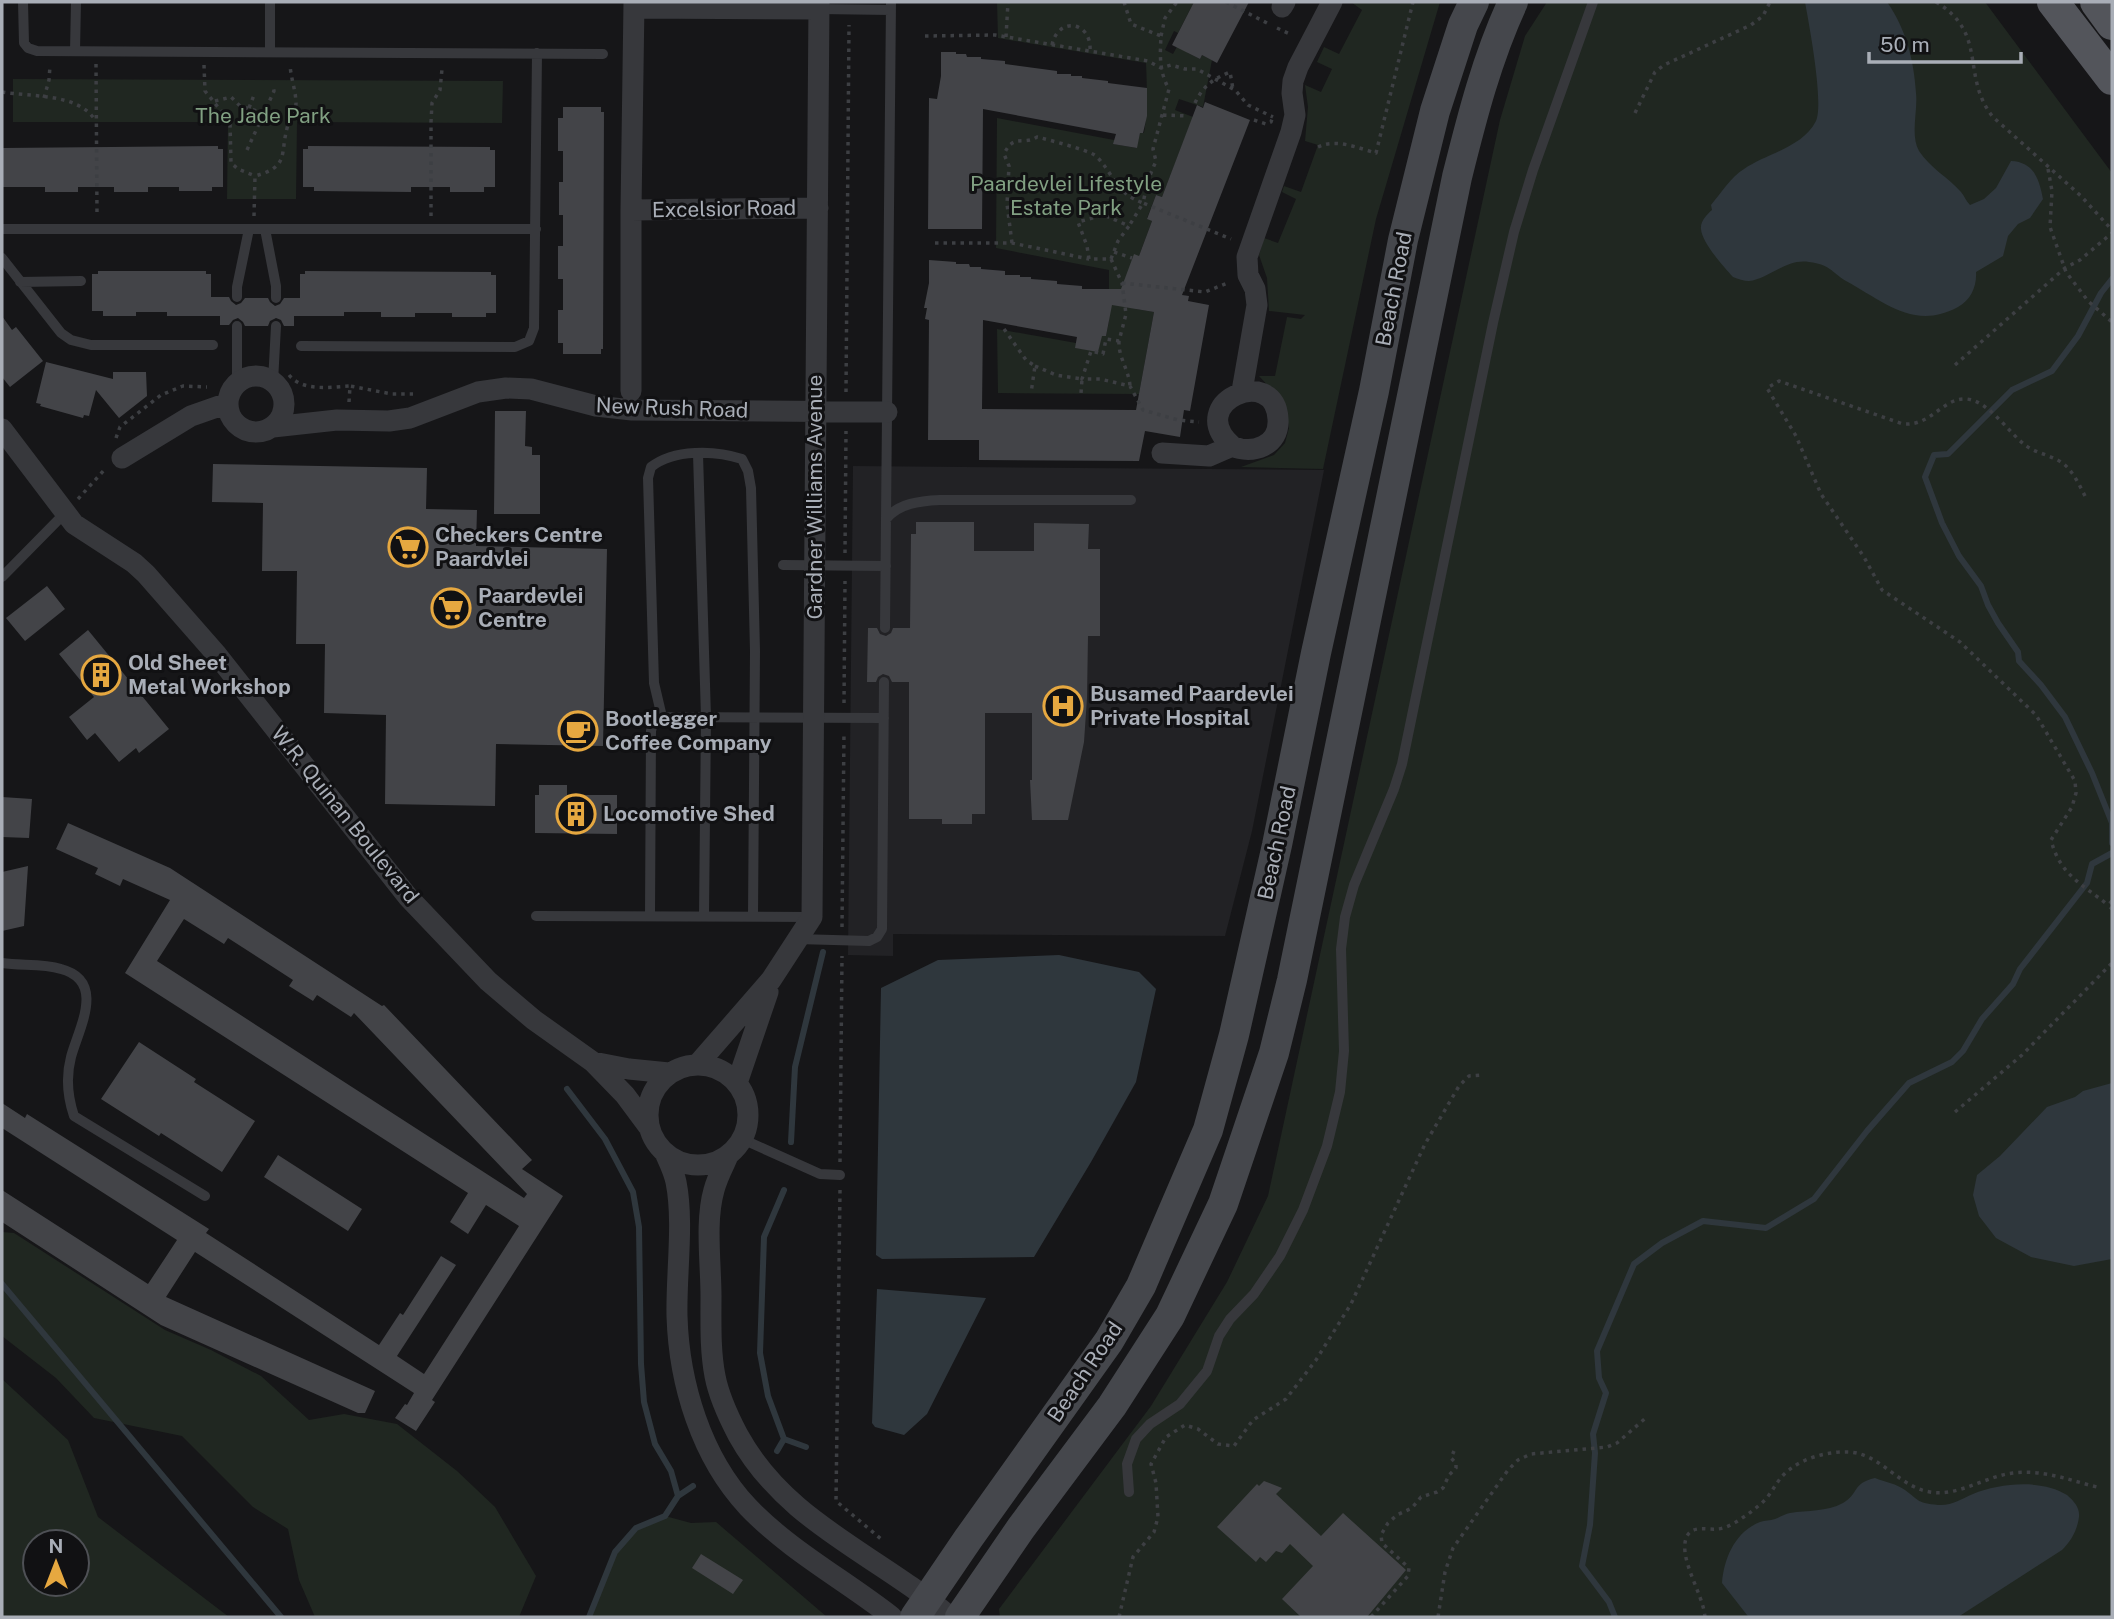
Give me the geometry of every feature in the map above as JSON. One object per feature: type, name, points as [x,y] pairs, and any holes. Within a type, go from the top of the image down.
[{"type":"main road","name":"Beach Road","points":[[921,1607],[1109,1341],[1141,1286],[1208,1130],[1234,1035],[1277,845],[1374,391],[1403,240],[1435,111],[1463,25],[1474,2]]},
{"type":"main road","name":"Beach Road","points":[[960,1617],[1021,1528],[1112,1406],[1170,1316],[1223,1204],[1253,1120],[1274,1053],[1292,980],[1457,177],[1475,103],[1500,30],[1513,2]]},
{"type":"main road","points":[[2053,2],[2112,79]]},
{"type":"main road","points":[[2096,2],[2112,24]]},
{"type":"street","points":[[1242,391],[1257,305],[1255,289],[1248,275],[1249,247],[1294,121],[1292,87],[1298,67],[1332,2]]},
{"type":"street","points":[[631,391],[634,5],[819,6]]},
{"type":"street","name":"Gardner Williams Avenue","points":[[812,917],[819,6]]},
{"type":"street","name":"Excelsior Road","points":[[631,210],[817,208]]},
{"type":"street","points":[[273,427],[283,412],[280,376]]},
{"type":"street","name":"New Rush Road","points":[[115,463],[233,393],[251,377],[280,376]]},
{"type":"street","name":"New Rush Road","points":[[171,429],[194,426],[239,427],[256,432],[273,427],[337,420],[389,421],[410,418],[478,393],[518,388],[596,406],[632,410],[887,412]]},
{"type":"street","points":[[1242,391],[1262,394],[1270,400],[1278,417],[1278,427],[1268,444],[1250,451],[1231,446],[1220,432],[1218,424],[1222,406],[1234,394],[1242,391]]},
{"type":"street","points":[[233,393],[229,412],[239,427]]},
{"type":"street","name":"New Rush Road","points":[[284,402],[337,420]]},
{"type":"street","name":"W.R. Quinan Boulevard","points":[[2,429],[65,513],[82,531],[134,563],[146,574],[217,655],[408,897],[450,943],[515,1005],[593,1062],[625,1095],[649,1126],[654,1141],[664,1153],[676,1180],[679,1202],[677,1318],[684,1375],[695,1419],[720,1470],[748,1507],[795,1547],[892,1617]]},
{"type":"street","points":[[1162,453],[1209,456],[1231,446]]},
{"type":"street","points":[[812,917],[771,980],[697,1065],[719,1070],[737,1083],[745,1097],[748,1113],[742,1139],[728,1156],[714,1191],[711,1214],[711,1334],[715,1376],[725,1411],[751,1459],[780,1493],[921,1607],[950,1617]]},
{"type":"street","points":[[737,1083],[771,980]]},
{"type":"street","name":"W.R. Quinan Boulevard","points":[[593,1062],[669,1073],[682,1067],[697,1065]]},
{"type":"street","points":[[649,1126],[647,1111],[651,1096],[658,1083],[669,1073]]},
{"type":"street","points":[[664,1153],[679,1162],[696,1165],[713,1163],[728,1156]]},
{"type":"lane","points":[[23,2],[24,43],[32,50],[603,54]]},
{"type":"lane","points":[[75,51],[76,2]]},
{"type":"lane","points":[[270,2],[270,52]]},
{"type":"lane","points":[[1129,1492],[1128,1464],[1136,1440],[1150,1424],[1180,1404],[1207,1371],[1219,1336],[1230,1319],[1254,1294],[1280,1256],[1303,1210],[1327,1146],[1340,1092],[1344,1051],[1342,949],[1345,917],[1354,885],[1390,800],[1402,764],[1514,232],[1533,170],[1593,2]]},
{"type":"lane","points":[[819,6],[849,10],[891,6],[885,628]]},
{"type":"lane","points":[[301,346],[515,347],[529,341],[534,328],[537,53]]},
{"type":"lane","points":[[2,229],[536,229]]},
{"type":"lane","points":[[237,298],[237,287],[256,229]]},
{"type":"lane","points":[[256,229],[276,286],[276,298]]},
{"type":"lane","points":[[2,258],[61,333],[80,344],[213,345]]},
{"type":"lane","points":[[20,282],[81,281]]},
{"type":"lane","points":[[233,393],[237,326]]},
{"type":"lane","points":[[276,326],[280,376]]},
{"type":"lane","points":[[698,454],[706,717],[704,916]]},
{"type":"lane","points":[[662,717],[654,683],[648,478],[651,467],[668,456],[727,454],[742,459],[748,471],[754,563],[753,916]]},
{"type":"lane","points":[[886,519],[892,512],[920,501],[1130,500]]},
{"type":"lane","points":[[2,577],[65,513]]},
{"type":"lane","points":[[783,565],[886,566]]},
{"type":"lane","points":[[797,939],[869,941],[877,937],[882,929],[884,682]]},
{"type":"lane","points":[[650,916],[653,723],[662,717],[884,718]]},
{"type":"lane","points":[[536,916],[812,917]]},
{"type":"lane","points":[[2,963],[61,969],[73,974],[83,985],[87,997],[85,1019],[71,1058],[69,1077],[69,1100],[74,1116],[205,1196]]},
{"type":"lane","points":[[742,1139],[820,1174],[840,1175]]},
{"type":"path","points":[[1006,37],[1008,2]]},
{"type":"path","points":[[1124,2],[1131,24],[1161,36]]},
{"type":"path","points":[[1177,2],[1165,18],[1161,36],[1161,68],[1169,89],[1153,149],[1156,161],[1143,203],[1136,218],[1118,241],[1111,259],[1122,283],[1126,314],[1118,350],[1130,386],[1143,410],[1178,419],[1218,424]]},
{"type":"path","points":[[1318,147],[1326,143],[1337,143],[1376,153],[1413,2]]},
{"type":"path","points":[[1635,113],[1655,72],[1664,65],[1751,25],[1762,16],[1770,2]]},
{"type":"path","points":[[1936,2],[1959,20],[1967,33],[1978,92],[1983,104],[2047,167],[2081,196],[2112,231],[2080,260],[2065,268],[1955,365]]},
{"type":"path","points":[[849,10],[835,1501],[888,1546]]},
{"type":"path","points":[[1052,45],[1057,32],[1062,28],[1074,26],[1086,32],[1090,51]]},
{"type":"path","points":[[925,36],[1006,37],[1148,61],[1161,68],[1171,65],[1197,69],[1233,89],[1248,105],[1272,117],[1294,121]]},
{"type":"path","points":[[44,98],[49,80],[50,51]]},
{"type":"path","points":[[96,51],[97,229]]},
{"type":"path","points":[[205,52],[205,91],[230,122],[231,163],[255,176],[271,172],[279,164],[288,124],[295,113],[295,90],[291,81],[289,52]]},
{"type":"path","points":[[431,229],[430,122],[432,103],[440,90],[442,53]]},
{"type":"path","points":[[1195,103],[1200,92],[1215,78],[1230,72],[1233,89]]},
{"type":"path","points":[[247,150],[274,91],[273,86]]},
{"type":"path","points":[[2,92],[76,103],[89,111],[96,122]]},
{"type":"path","points":[[246,120],[247,108],[254,95]]},
{"type":"path","points":[[215,101],[230,97],[240,106],[264,113]]},
{"type":"path","points":[[1163,115],[1187,116]]},
{"type":"path","points":[[1254,120],[1269,123],[1272,117]]},
{"type":"path","points":[[1012,243],[1006,204],[1009,166],[1004,154],[1008,145],[1015,140],[1030,141],[1037,137],[1095,153],[1129,198],[1249,247]]},
{"type":"path","points":[[2047,167],[2052,191],[2050,227],[2065,268],[2073,284],[2112,322]]},
{"type":"path","points":[[255,176],[256,229]]},
{"type":"path","points":[[1089,259],[1078,222],[1104,215],[1129,226]]},
{"type":"path","points":[[935,243],[1012,243],[1089,259],[1111,259]]},
{"type":"path","points":[[1114,251],[1132,258]]},
{"type":"path","points":[[1122,283],[1205,292],[1248,275]]},
{"type":"path","points":[[1004,329],[1026,360],[1035,366],[1066,377],[1100,379],[1130,386]]},
{"type":"path","points":[[1081,393],[1082,379],[1091,351],[1103,354],[1106,339],[1119,341]]},
{"type":"path","points":[[1031,393],[1035,366]]},
{"type":"path","points":[[280,376],[303,385],[349,386]]},
{"type":"path","points":[[2085,496],[2066,466],[2024,444],[1977,402],[1966,399],[1954,401],[1921,423],[1913,425],[1888,420],[1779,381],[1767,388],[1796,436],[1821,494],[1864,557],[1882,590],[1960,642],[2036,715],[2075,781],[2076,793],[2072,807],[2051,840],[2061,866],[2110,907],[2112,901]]},
{"type":"path","points":[[65,513],[115,463]]},
{"type":"path","points":[[1955,1112],[2022,1055],[2112,963]]},
{"type":"path","points":[[1119,1617],[1133,1558],[1154,1532],[1158,1517],[1156,1483],[1151,1464],[1166,1437],[1185,1425],[1198,1429],[1218,1444],[1234,1446],[1253,1420],[1286,1399],[1317,1360],[1351,1304],[1425,1144],[1452,1097],[1469,1076],[1481,1075]]},
{"type":"path","points":[[1438,1617],[1452,1548],[1518,1460],[1531,1454],[1607,1447],[1617,1443],[1648,1416]]},
{"type":"path","points":[[1371,1617],[1391,1594],[1402,1586],[1409,1568],[1382,1543],[1381,1535],[1397,1515],[1412,1508],[1421,1497],[1443,1488],[1456,1468],[1456,1463],[1451,1458],[1454,1451]]},
{"type":"path","points":[[1705,1617],[1698,1586],[1685,1559],[1687,1536],[1691,1531],[1720,1530],[1734,1523],[1765,1499],[1790,1469],[1821,1455],[1852,1452],[1866,1456],[1913,1486],[1931,1493],[1950,1491],[2011,1473],[2031,1472],[2051,1473],[2101,1488]]},
{"type":"shaded area","points":[[1805,2],[1887,2],[1904,34],[1911,57],[1916,93],[1916,145],[1923,157],[1961,192],[1970,205],[1984,199],[1996,188],[2011,161],[2030,168],[2037,178],[2043,199],[2030,218],[2018,224],[2008,236],[2003,256],[1976,272],[1972,292],[1958,307],[1942,314],[1913,315],[1886,304],[1826,267],[1809,262],[1793,263],[1756,279],[1741,280],[1733,277],[1705,241],[1702,224],[1712,210],[1711,205],[1730,181],[1753,163],[1802,138],[1816,121],[1817,81]]},
{"type":"shaded area","name":"Busamed Paardevlei Private Hospital","points":[[853,466],[1324,470],[1252,831],[1225,936],[893,934],[893,956],[848,955]]},
{"type":"shaded area","points":[[1059,955],[1139,972],[1156,989],[1136,1082],[1091,1162],[1034,1257],[882,1259],[876,1255],[881,988],[938,960]]},
{"type":"shaded area","points":[[2112,1083],[2112,1259],[2074,1266],[2031,1257],[1996,1238],[1979,1216],[1973,1195],[1977,1175],[2000,1156],[2047,1107],[2075,1097],[2083,1091]]},
{"type":"shaded area","points":[[877,1289],[986,1298],[927,1414],[904,1435],[875,1427],[872,1423]]},
{"type":"shaded area","points":[[1875,1478],[1902,1488],[1922,1502],[1938,1505],[2008,1485],[2046,1487],[2067,1495],[2072,1500],[2079,1511],[2078,1522],[2073,1535],[2062,1550],[1958,1617],[1749,1617],[1722,1583],[1728,1555],[1744,1532],[1760,1522],[1790,1513],[1837,1506],[1848,1500],[1863,1483]]},
{"type":"green space","name":"Paardevlei Lifestyle Estate Park","points":[[997,2],[1194,2],[1178,33],[1174,31],[1165,50],[1173,54],[1179,43],[1188,53],[1200,59],[1202,55],[1212,60],[1203,107],[1179,99],[1175,110],[1193,117],[1162,197],[1156,195],[1147,218],[1152,221],[1139,256],[1136,309],[1154,312],[1139,394],[998,393],[997,329],[1076,343],[1076,348],[1098,351],[1101,336],[1106,336],[1109,321],[1109,270],[996,248],[997,118],[1114,140],[1114,144],[1136,148],[1140,133],[1144,133],[1147,90],[1146,63],[998,38]]},
{"type":"green space","points":[[1351,2],[1440,2],[1376,219],[1323,469],[1241,467],[1274,455],[1285,443],[1289,428],[1284,403],[1259,376],[1275,376],[1287,317],[1301,319],[1305,315],[1269,311],[1267,278],[1259,255],[1264,238],[1278,243],[1296,199],[1282,192],[1284,186],[1301,192],[1318,145],[1305,141],[1308,107],[1305,85],[1321,92],[1332,69],[1317,62],[1324,47],[1339,54],[1362,10]]},
{"type":"green space","points":[[1547,2],[1985,2],[2112,173],[2112,1617],[1000,1617],[999,1609],[1151,1406],[1227,1282],[1268,1196],[1500,120],[1525,36]]},
{"type":"green space","name":"The Jade Park","points":[[13,79],[503,81],[502,123],[297,122],[296,199],[227,199],[228,122],[13,122]]},
{"type":"green space","points":[[2,1232],[14,1233],[165,1330],[261,1376],[309,1420],[344,1414],[397,1424],[457,1471],[495,1507],[536,1576],[519,1617],[315,1617],[299,1580],[288,1529],[253,1507],[182,1436],[94,1418],[56,1378],[2,1336]]},
{"type":"green space","points":[[2,1379],[68,1440],[98,1517],[229,1617],[2,1617]]},
{"type":"green space","points":[[665,1516],[691,1523],[716,1522],[827,1617],[589,1617],[615,1552],[636,1528]]},
{"type":"building","points":[[1194,2],[1249,2],[1217,63],[1202,55],[1200,59],[1172,45]]},
{"type":"building","points":[[941,52],[956,52],[966,54],[967,57],[981,57],[1005,61],[1005,64],[1057,71],[1057,74],[1071,74],[1108,83],[1147,88],[1147,116],[1137,148],[1113,144],[1116,134],[983,109],[982,229],[928,229],[929,98],[937,99]]},
{"type":"building","points":[[1205,102],[1250,120],[1182,295],[1189,296],[1188,301],[1209,305],[1190,411],[1184,410],[1180,437],[1145,431],[1139,461],[979,460],[979,440],[928,440],[929,320],[925,319],[927,308],[924,308],[929,283],[929,260],[969,264],[970,267],[1005,271],[1005,275],[1057,281],[1057,284],[1082,286],[1082,289],[1121,289],[1134,254],[1139,256],[1152,221],[1147,219],[1156,195],[1162,197],[1197,105],[1203,108]],"holes":[[[1112,305],[1154,312],[1136,410],[982,409],[983,320],[1077,337],[1075,348],[1098,352],[1102,336],[1106,336]]]},
{"type":"building","points":[[563,107],[601,107],[601,112],[604,112],[601,354],[563,354],[563,343],[558,343],[558,310],[563,310],[563,279],[558,279],[558,246],[563,246],[559,182],[563,182],[563,151],[558,151],[558,118],[563,118]]},
{"type":"building","points":[[218,146],[218,149],[223,149],[223,187],[212,187],[212,191],[148,187],[148,192],[114,192],[114,187],[78,187],[78,192],[45,192],[45,187],[2,187],[2,148]]},
{"type":"building","points":[[308,146],[490,147],[490,150],[495,150],[495,187],[484,187],[484,192],[450,192],[450,187],[411,187],[411,192],[314,191],[314,187],[303,187],[303,149],[308,149]]},
{"type":"building","points":[[98,271],[206,271],[206,274],[211,274],[211,297],[229,297],[236,305],[245,298],[268,298],[275,306],[284,298],[300,298],[300,274],[305,274],[305,271],[491,272],[491,275],[496,275],[496,313],[486,313],[486,317],[415,313],[415,317],[381,317],[381,312],[344,312],[344,316],[294,316],[294,326],[284,326],[281,320],[276,318],[270,321],[268,326],[245,326],[238,318],[229,325],[220,325],[220,316],[167,316],[167,312],[103,316],[103,311],[92,311],[92,274],[98,274]]},
{"type":"building","points":[[2,316],[12,330],[16,327],[43,361],[10,387],[2,377]]},
{"type":"building","points":[[46,362],[113,379],[113,372],[146,372],[147,396],[119,418],[96,390],[89,416],[84,415],[83,418],[40,406],[41,404],[36,403]]},
{"type":"building","points":[[495,411],[526,411],[525,446],[532,447],[532,455],[540,455],[540,514],[494,514]]},
{"type":"building","name":"Paardevlei Centre","points":[[213,464],[427,468],[426,509],[477,510],[476,546],[607,549],[603,746],[496,744],[495,806],[385,804],[386,715],[324,713],[325,644],[296,644],[297,571],[262,571],[263,503],[212,502]]},
{"type":"building","points":[[916,522],[974,522],[974,551],[1034,551],[1034,523],[1089,524],[1088,549],[1100,549],[1100,636],[1088,636],[1084,742],[1068,820],[1032,820],[1032,713],[985,713],[985,814],[972,814],[972,824],[942,824],[942,819],[909,819],[909,682],[892,682],[889,676],[883,674],[876,682],[867,682],[868,628],[877,628],[880,634],[886,636],[893,628],[910,628],[911,534],[916,534]]},
{"type":"building","points":[[47,586],[65,609],[25,641],[6,618]]},
{"type":"building","name":"Old Sheet Metal Workshop","points":[[88,630],[169,729],[139,753],[136,748],[119,762],[95,733],[87,740],[69,717],[94,697],[59,654]]},
{"type":"building","name":"Locomotive Shed","points":[[539,785],[567,785],[567,795],[617,795],[617,834],[535,833],[535,795],[539,795]]},
{"type":"building","points":[[2,797],[32,799],[29,838],[2,837]]},
{"type":"building","points":[[68,823],[170,868],[384,1005],[532,1160],[522,1169],[563,1196],[432,1400],[435,1402],[416,1431],[395,1418],[414,1393],[195,1252],[166,1297],[375,1391],[365,1413],[358,1413],[161,1325],[2,1222],[2,1190],[148,1284],[177,1240],[2,1128],[2,1103],[25,1118],[27,1114],[209,1229],[206,1233],[379,1345],[400,1313],[403,1315],[441,1256],[456,1265],[397,1356],[424,1374],[519,1226],[486,1205],[468,1234],[450,1222],[468,1193],[125,973],[170,900],[123,879],[120,886],[95,874],[98,868],[56,849]],"holes":[[[184,919],[224,944],[228,938],[293,980],[289,986],[313,1001],[317,995],[351,1017],[354,1013],[527,1194],[524,1198],[157,961]]]},
{"type":"building","points":[[28,866],[24,926],[2,931],[2,872]]},
{"type":"building","points":[[139,1042],[196,1079],[194,1082],[255,1121],[222,1172],[101,1099]]},
{"type":"building","points":[[278,1155],[362,1209],[348,1231],[264,1177]]},
{"type":"building","points":[[1264,1481],[1282,1488],[1276,1494],[1321,1536],[1343,1513],[1406,1570],[1367,1617],[1301,1617],[1282,1599],[1313,1566],[1290,1544],[1282,1553],[1276,1551],[1266,1562],[1260,1557],[1256,1562],[1217,1527],[1257,1484],[1259,1486]]},
{"type":"building","points":[[701,1554],[743,1580],[733,1594],[692,1568]]},
{"type":"waterway","points":[[2112,279],[2101,293],[2078,336],[2052,371],[2012,390],[1948,454],[1934,455],[1925,477],[1942,523],[1959,556],[1981,586],[1998,623],[2018,652],[2019,661],[2065,717],[2112,823]]},
{"type":"waterway","points":[[2112,824],[2112,843]]},
{"type":"waterway","points":[[1615,1617],[1609,1602],[1582,1566],[1590,1525],[1595,1453],[1593,1434],[1606,1393],[1599,1378],[1597,1351],[1634,1264],[1662,1243],[1703,1221],[1766,1228],[1814,1199],[1909,1083],[1952,1062],[1963,1051],[1982,1019],[2013,984],[2020,969],[2087,883],[2092,864],[2112,853]]},
{"type":"waterway","points":[[791,1142],[795,1067],[823,952]]},
{"type":"waterway","points":[[567,1089],[605,1139],[633,1192],[639,1227],[644,1402],[655,1444],[671,1471],[678,1496],[665,1516],[636,1528],[615,1552],[589,1617]]},
{"type":"waterway","points":[[777,1451],[784,1439],[768,1396],[760,1353],[764,1237],[784,1190]]},
{"type":"waterway","points":[[2,1284],[281,1617]]},
{"type":"waterway","points":[[784,1439],[806,1447]]},
{"type":"waterway","points":[[678,1496],[693,1486]]},
{"type":"place","name":"Checkers Centre Paardvlei","points":[[408,547]]},
{"type":"place","name":"Paardevlei Centre","points":[[451,608]]},
{"type":"place","name":"Old Sheet Metal Workshop","points":[[101,675]]},
{"type":"place","name":"Busamed Paardevlei Private Hospital","points":[[1063,706]]},
{"type":"place","name":"Bootlegger Coffee Company","points":[[578,731]]},
{"type":"place","name":"Locomotive Shed","points":[[576,814]]}]
